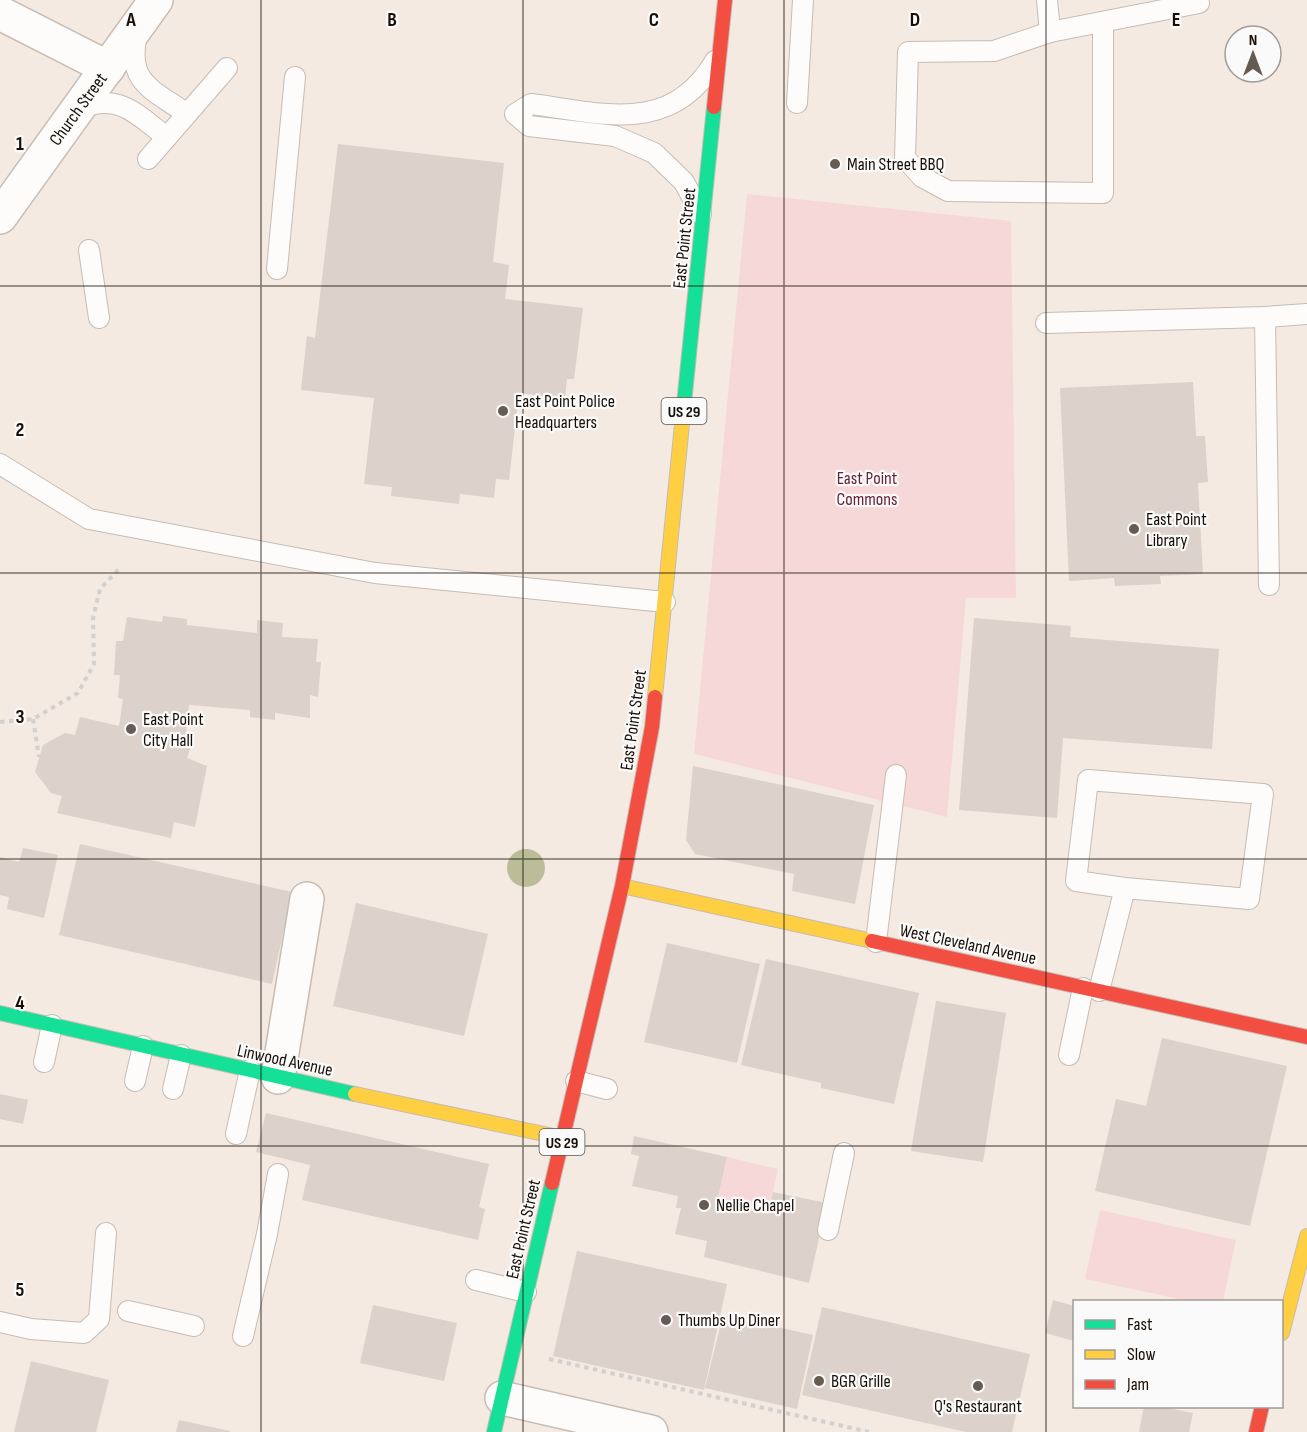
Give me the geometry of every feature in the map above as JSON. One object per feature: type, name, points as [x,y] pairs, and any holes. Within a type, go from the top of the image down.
[{"type":"main road","name":"East Point Street","points":[[494,1432],[622,886],[652,727],[725,0]]},
{"type":"main road","name":"West Cleveland Avenue","points":[[622,886],[1307,1037]]},
{"type":"main road","name":"Linwood Avenue","points":[[0,1013],[264,1074],[563,1138]]},
{"type":"main road","points":[[1283,1326],[1307,1236]]},
{"type":"main road","points":[[1256,1432],[1262,1408]]},
{"type":"street","name":"Church Street","points":[[0,217],[147,12]]},
{"type":"street","points":[[0,13],[108,68]]},
{"type":"street","points":[[264,1074],[307,899]]},
{"type":"street","points":[[502,1398],[651,1432]]},
{"type":"lane","points":[[798,103],[803,0]]},
{"type":"lane","points":[[1047,0],[1050,32]]},
{"type":"lane","points":[[1103,22],[1103,193],[948,191],[922,177],[905,158],[908,52],[994,51],[1050,32],[1199,3],[1198,0]]},
{"type":"lane","points":[[147,12],[134,47],[134,65],[142,82],[187,114]]},
{"type":"lane","points":[[704,219],[684,182],[654,153],[615,136],[529,126],[515,114],[531,104],[619,115],[651,113],[680,100],[704,80],[720,52]]},
{"type":"lane","points":[[148,159],[227,68]]},
{"type":"lane","points":[[277,269],[295,77]]},
{"type":"lane","points":[[78,109],[92,103],[112,102],[124,106],[167,137]]},
{"type":"lane","points":[[89,250],[99,318]]},
{"type":"lane","points":[[1046,323],[1307,314]]},
{"type":"lane","points":[[1265,317],[1269,585]]},
{"type":"lane","points":[[0,464],[89,519],[375,573],[665,602]]},
{"type":"lane","points":[[876,942],[896,775]]},
{"type":"lane","points":[[1088,780],[1263,794],[1249,899],[1125,888],[1076,882],[1088,780]]},
{"type":"lane","points":[[1069,1055],[1125,888]]},
{"type":"lane","points":[[44,1062],[52,1025]]},
{"type":"lane","points":[[135,1081],[143,1046]]},
{"type":"lane","points":[[173,1089],[181,1055]]},
{"type":"lane","points":[[236,1134],[264,1074]]},
{"type":"lane","points":[[576,1081],[607,1089]]},
{"type":"lane","points":[[828,1230],[844,1153]]},
{"type":"lane","points":[[243,1336],[267,1234],[278,1174]]},
{"type":"lane","points":[[0,1322],[31,1329],[84,1334],[99,1319],[106,1233]]},
{"type":"lane","points":[[476,1280],[526,1292]]},
{"type":"lane","points":[[128,1311],[194,1326]]},
{"type":"path","points":[[0,722],[33,719],[78,693],[94,664],[93,618],[100,589],[120,568]]},
{"type":"path","points":[[33,719],[39,756]]},
{"type":"path","points":[[549,1359],[869,1432]]},
{"type":"green space","name":"East Point Commons","points":[[747,194],[1011,221],[1016,598],[966,598],[947,817],[694,754]]},
{"type":"green space","points":[[727,1157],[778,1169],[768,1214],[717,1202]]},
{"type":"green space","points":[[1100,1210],[1236,1240],[1223,1300],[1183,1300],[1085,1279]]},
{"type":"shaded area","points":[[526,849],[539,855],[545,868],[539,881],[526,887],[513,881],[507,868],[513,855]]},
{"type":"building","points":[[338,144],[504,163],[493,262],[509,265],[505,299],[583,308],[574,379],[567,379],[565,399],[519,393],[509,480],[496,479],[494,498],[460,494],[459,504],[391,496],[392,487],[364,484],[374,398],[301,390],[307,336],[315,338]]},
{"type":"building","name":"East Point Library","points":[[1193,382],[1196,436],[1205,436],[1208,482],[1198,483],[1203,574],[1160,576],[1161,584],[1115,586],[1114,578],[1069,581],[1060,388]]},
{"type":"building","name":"East Point City Hall","points":[[163,616],[187,619],[187,625],[257,633],[257,620],[283,623],[282,637],[318,639],[316,662],[321,662],[318,697],[310,695],[310,718],[275,713],[275,720],[250,717],[250,710],[189,705],[185,742],[192,743],[187,758],[207,766],[195,827],[174,822],[171,838],[57,813],[62,796],[51,793],[35,772],[43,745],[65,733],[75,735],[80,717],[119,726],[123,699],[118,698],[120,675],[114,675],[116,641],[123,641],[127,617],[162,622]]},
{"type":"building","points":[[974,618],[1071,626],[1070,637],[1219,649],[1212,749],[1063,738],[1057,818],[959,810]]},
{"type":"building","points":[[693,766],[874,805],[855,904],[792,891],[794,874],[695,854],[686,840]]},
{"type":"building","points":[[80,844],[292,892],[272,984],[59,935]]},
{"type":"building","points":[[23,848],[58,855],[44,918],[7,909],[9,897],[0,895],[0,857],[19,862]]},
{"type":"building","points":[[356,903],[488,934],[464,1036],[333,1006]]},
{"type":"building","points":[[667,943],[760,964],[737,1063],[644,1042]]},
{"type":"building","points":[[766,959],[919,993],[894,1104],[821,1088],[821,1083],[741,1065]]},
{"type":"building","points":[[936,1001],[1006,1013],[983,1162],[911,1151]]},
{"type":"building","points":[[1162,1038],[1287,1066],[1250,1226],[1095,1191],[1116,1099],[1146,1106]]},
{"type":"building","points":[[0,1094],[28,1100],[23,1124],[0,1119]]},
{"type":"building","points":[[266,1113],[489,1164],[479,1207],[485,1209],[478,1240],[302,1200],[310,1165],[256,1152]]},
{"type":"building","name":"Nellie Chapel","points":[[634,1136],[727,1157],[717,1202],[768,1214],[773,1192],[827,1203],[809,1283],[704,1257],[707,1241],[675,1234],[681,1208],[676,1208],[678,1196],[632,1186],[639,1156],[631,1154]]},
{"type":"building","points":[[577,1251],[727,1284],[704,1390],[553,1356]]},
{"type":"building","points":[[1053,1300],[1073,1306],[1073,1341],[1045,1333]]},
{"type":"building","points":[[373,1305],[457,1323],[444,1381],[360,1363]]},
{"type":"building","points":[[822,1307],[1030,1354],[1012,1432],[966,1432],[802,1395]]},
{"type":"building","points":[[723,1315],[813,1335],[797,1409],[705,1388]]},
{"type":"building","points":[[31,1361],[109,1380],[96,1432],[14,1432]]},
{"type":"building","points":[[1144,1408],[1167,1408],[1193,1413],[1189,1432],[1139,1432]]},
{"type":"building","points":[[179,1420],[230,1431],[230,1432],[176,1432]]},
{"type":"traffic: fast","points":[[684,404],[714,107]]},
{"type":"traffic: fast","points":[[0,1013],[355,1094]]},
{"type":"traffic: fast","points":[[494,1432],[552,1183]]},
{"type":"traffic: slow","points":[[655,697],[684,404]]},
{"type":"traffic: slow","points":[[622,886],[872,941]]},
{"type":"traffic: slow","points":[[355,1094],[563,1138]]},
{"type":"traffic: slow","points":[[1283,1329],[1307,1236]]},
{"type":"traffic: jam","points":[[714,107],[725,0]]},
{"type":"traffic: jam","points":[[552,1183],[622,886],[652,727],[655,697]]},
{"type":"traffic: jam","points":[[872,941],[1307,1037]]},
{"type":"traffic: jam","points":[[1256,1432],[1262,1408]]},
{"type":"place","name":"Main Street BBQ","points":[[835,164]]},
{"type":"place","name":"East Point Police Headquarters","points":[[503,411]]},
{"type":"place","name":"East Point Library","points":[[1134,529]]},
{"type":"place","name":"East Point City Hall","points":[[131,729]]},
{"type":"place","name":"Nellie Chapel","points":[[704,1205]]},
{"type":"place","name":"Thumbs Up Diner","points":[[666,1320]]},
{"type":"place","name":"BGR Grille","points":[[819,1381]]},
{"type":"place","name":"Q's Restaurant","points":[[978,1386]]}]
